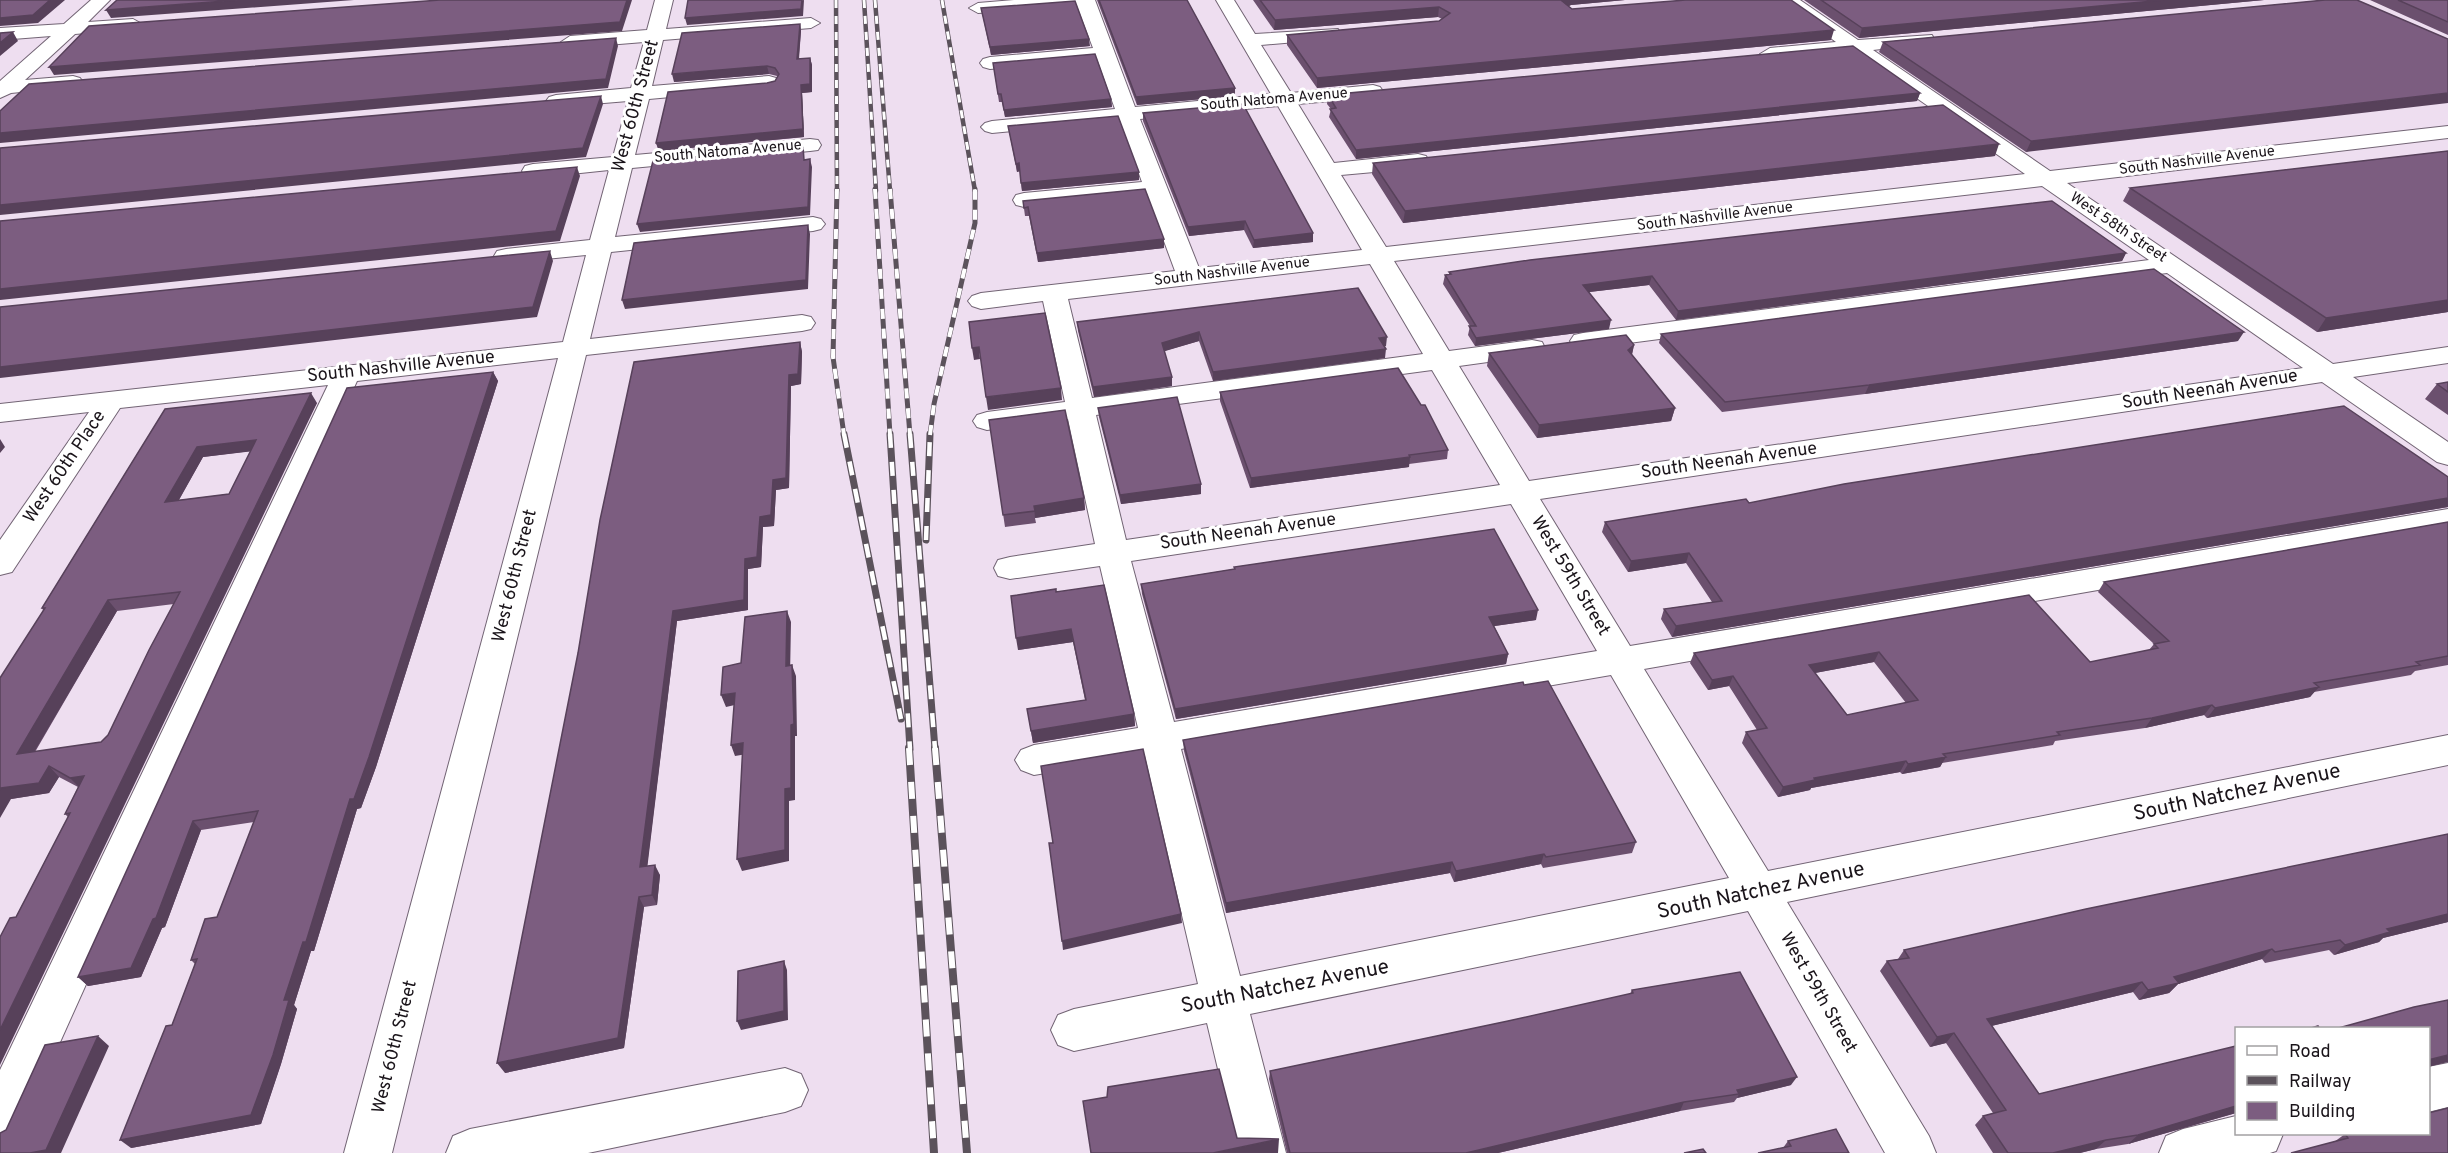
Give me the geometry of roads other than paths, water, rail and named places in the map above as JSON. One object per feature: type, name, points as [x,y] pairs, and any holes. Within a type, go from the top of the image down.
[{"type":"street","points":[[2,89],[101,0]]},
{"type":"street","name":"West 60th Street","points":[[368,1153],[664,0]]},
{"type":"street","points":[[978,8],[1085,0],[1190,277]]},
{"type":"street","name":"West 59th Street","points":[[1225,0],[1759,892],[1912,1153]]},
{"type":"street","name":"West 58th Street","points":[[1788,0],[2448,456]]},
{"type":"street","points":[[0,34],[154,23]]},
{"type":"street","points":[[556,43],[810,23]]},
{"type":"street","points":[[1249,40],[1344,32]]},
{"type":"street","points":[[1748,56],[1948,37]]},
{"type":"street","points":[[990,63],[1104,53]]},
{"type":"street","points":[[2,89],[93,80]]},
{"type":"street","points":[[540,102],[769,82]]},
{"type":"street","name":"South Natoma Avenue","points":[[992,127],[1393,90]]},
{"type":"street","points":[[1916,109],[1942,107]]},
{"type":"street","name":"South Nashville Avenue","points":[[981,301],[2448,132]]},
{"type":"street","name":"South Natoma Avenue","points":[[507,174],[810,145]]},
{"type":"street","points":[[1327,170],[1436,159]]},
{"type":"street","points":[[1024,200],[1156,187]]},
{"type":"street","points":[[483,258],[813,224]]},
{"type":"street","points":[[987,421],[1440,359],[2171,265]]},
{"type":"street","points":[[1054,293],[1113,552],[1262,1153]]},
{"type":"street","name":"South Nashville Avenue","points":[[0,413],[802,322]]},
{"type":"street","name":"South Neenah Avenue","points":[[1010,568],[2448,354]]},
{"type":"street","points":[[0,1122],[347,373]]},
{"type":"street","name":"West 60th Place","points":[[0,564],[111,400]]},
{"type":"street","points":[[1034,760],[2448,519]]},
{"type":"street","name":"South Natchez Avenue","points":[[1074,1030],[2448,750]]},
{"type":"street","points":[[2430,1090],[2448,1085]]},
{"type":"street","points":[[470,1153],[785,1090]]},
{"type":"street","points":[[2183,1153],[2255,1135]]},
{"type":"railway","points":[[836,0],[837,189]]},
{"type":"railway","points":[[864,0],[876,191]]},
{"type":"railway","points":[[875,0],[890,191]]},
{"type":"railway","points":[[942,0],[975,191]]},
{"type":"railway","points":[[837,189],[833,357],[844,435]]},
{"type":"railway","points":[[875,189],[890,435]]},
{"type":"railway","points":[[890,189],[910,435]]},
{"type":"railway","points":[[930,435],[934,404],[975,223],[975,191]]},
{"type":"railway","points":[[844,434],[901,719]]},
{"type":"railway","points":[[890,434],[910,749]]},
{"type":"railway","points":[[910,434],[935,749]]},
{"type":"railway","points":[[926,540],[930,434]]},
{"type":"railway","points":[[909,748],[934,1153]]},
{"type":"railway","points":[[935,748],[967,1153]]}]
